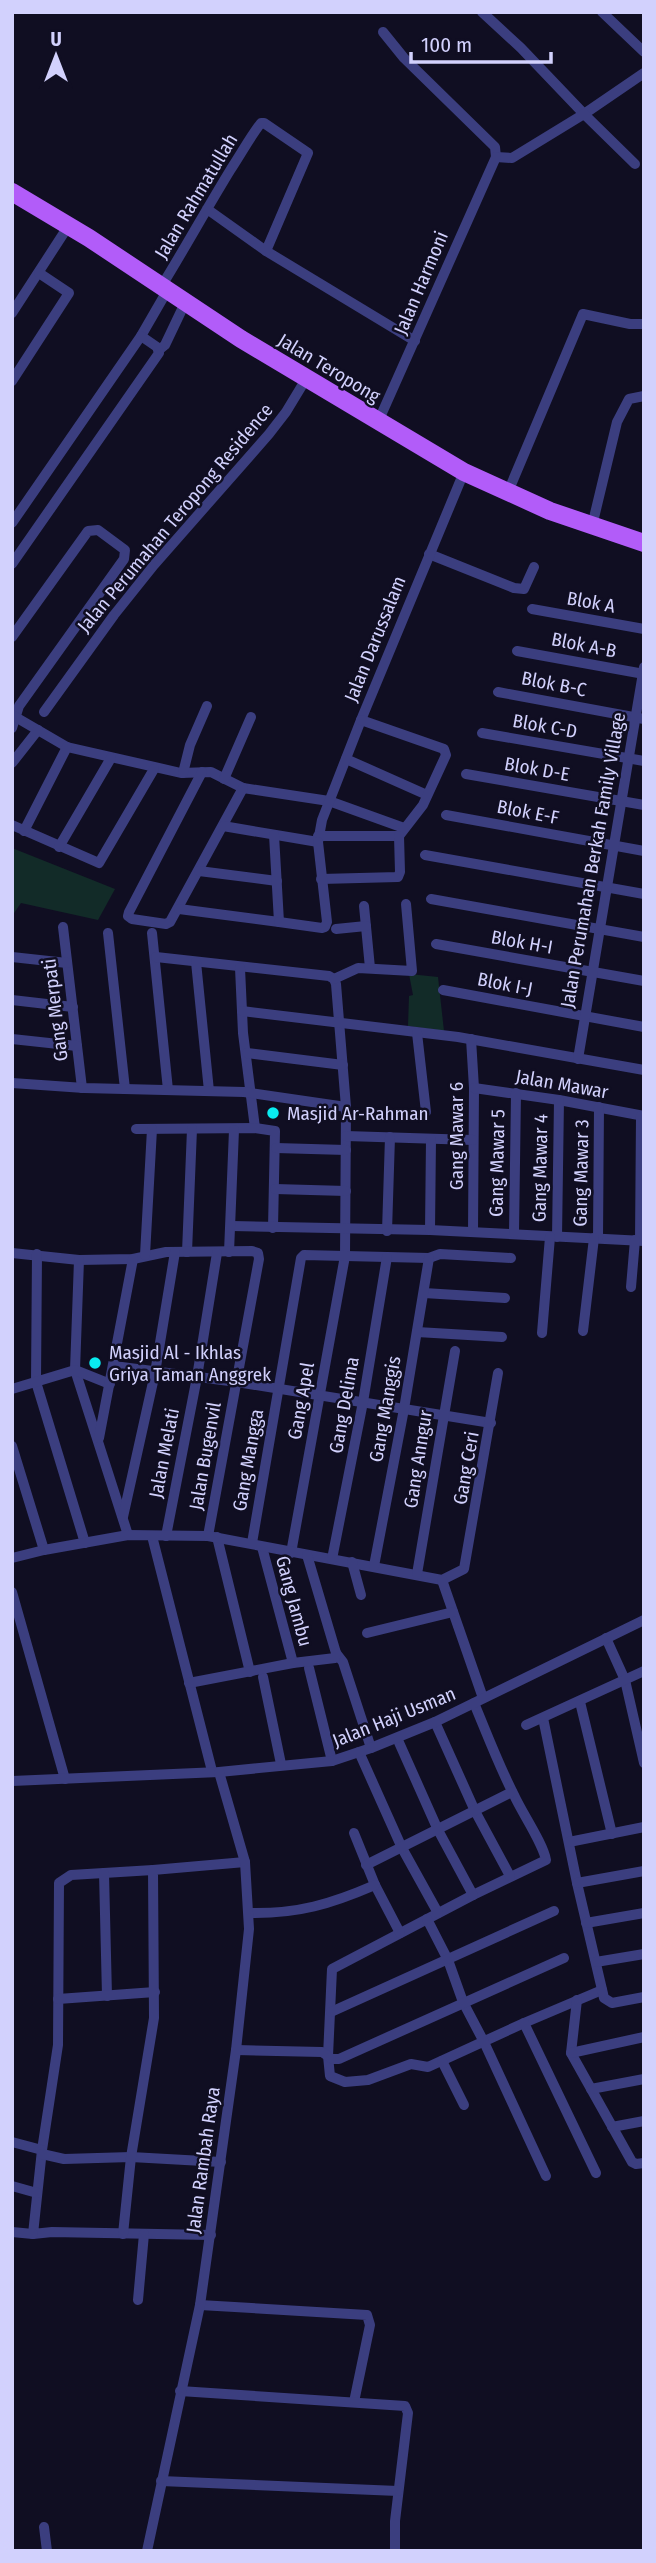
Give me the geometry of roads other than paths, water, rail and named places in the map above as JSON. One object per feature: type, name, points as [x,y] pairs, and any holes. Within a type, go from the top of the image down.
[{"type":"main road","name":"Jalan Teropong","points":[[12,192],[69,225],[185,303],[306,379],[464,472],[592,526],[644,543]]},
{"type":"street","points":[[482,12],[635,163]]},
{"type":"street","points":[[602,12],[644,52]]},
{"type":"street","points":[[383,32],[404,58],[495,147],[496,157],[512,158],[644,73]]},
{"type":"street","name":"Jalan Rahmatullah","points":[[12,523],[141,336],[207,209],[261,123],[308,153],[266,251]]},
{"type":"street","name":"Jalan Harmoni","points":[[378,422],[496,157]]},
{"type":"street","points":[[207,209],[266,251],[415,341]]},
{"type":"street","points":[[12,313],[69,225]]},
{"type":"street","points":[[12,382],[68,297],[68,291],[39,273]]},
{"type":"street","points":[[12,564],[165,345],[185,303]]},
{"type":"street","points":[[508,492],[583,314],[630,324],[644,324]]},
{"type":"street","points":[[141,336],[159,350]]},
{"type":"street","name":"Jalan Perumahan Teropong Residence","points":[[44,712],[114,615],[154,565],[269,434],[306,379]]},
{"type":"street","points":[[592,526],[617,422],[629,399],[644,396]]},
{"type":"street","name":"Jalan Darussalam","points":[[279,922],[325,927],[327,922],[318,839],[322,820],[464,472]]},
{"type":"street","points":[[12,638],[88,531],[98,530],[125,550],[124,559],[22,700],[14,715],[12,728]]},
{"type":"street","points":[[429,554],[514,588],[524,589],[534,567]]},
{"type":"street","name":"Blok A","points":[[532,609],[644,629]]},
{"type":"street","name":"Blok A-B","points":[[517,651],[643,672]]},
{"type":"street","name":"Jalan Perumahan Berkah Family Village","points":[[578,1059],[628,758],[640,718],[643,672]]},
{"type":"street","name":"Blok B-C","points":[[498,692],[640,718]]},
{"type":"street","points":[[183,773],[190,745],[207,706]]},
{"type":"street","points":[[14,715],[67,747],[154,769],[183,773],[211,772],[243,788],[329,801],[401,832]]},
{"type":"street","points":[[224,779],[251,717]]},
{"type":"street","points":[[321,879],[398,877],[401,832],[419,810],[447,751],[361,720]]},
{"type":"street","points":[[12,763],[38,730]]},
{"type":"street","name":"Blok C-D","points":[[482,733],[644,761]]},
{"type":"street","points":[[24,831],[67,747]]},
{"type":"street","points":[[59,848],[111,758]]},
{"type":"street","points":[[346,759],[427,795]]},
{"type":"street","points":[[12,825],[59,848],[99,863],[154,769]]},
{"type":"street","points":[[202,772],[128,916],[132,919],[166,924],[170,922],[243,788]]},
{"type":"street","name":"Blok D-E","points":[[466,774],[644,805]]},
{"type":"street","name":"Blok E-F","points":[[446,815],[644,850]]},
{"type":"street","points":[[223,826],[318,839],[401,832]]},
{"type":"street","points":[[179,909],[279,922],[274,835]]},
{"type":"street","points":[[425,855],[644,894]]},
{"type":"street","points":[[199,871],[277,881]]},
{"type":"street","points":[[431,899],[644,937]]},
{"type":"street","points":[[156,957],[328,976],[334,979],[358,968],[412,971],[406,904]]},
{"type":"street","points":[[364,905],[370,968]]},
{"type":"street","points":[[336,929],[366,926]]},
{"type":"street","name":"Gang Merpati","points":[[63,927],[82,1088]]},
{"type":"street","points":[[108,933],[125,1089]]},
{"type":"street","points":[[152,933],[168,1090]]},
{"type":"street","name":"Blok H-I","points":[[436,944],[644,981]]},
{"type":"street","points":[[12,957],[67,963]]},
{"type":"street","points":[[196,962],[209,1091]]},
{"type":"street","points":[[240,968],[242,1012],[255,1128]]},
{"type":"street","name":"Gang Apel","points":[[291,1553],[345,1256],[346,1107],[334,979]]},
{"type":"street","name":"Blok I-J","points":[[443,990],[644,1027]]},
{"type":"street","points":[[12,1000],[73,1007]]},
{"type":"street","points":[[242,1012],[471,1039],[644,1070]]},
{"type":"street","points":[[417,1033],[426,1112]]},
{"type":"street","points":[[12,1039],[77,1046]]},
{"type":"street","name":"Gang Mawar 6","points":[[471,1039],[474,1088],[473,1233]]},
{"type":"street","points":[[247,1052],[343,1065]]},
{"type":"street","points":[[12,1083],[82,1088],[244,1092],[346,1107]]},
{"type":"street","name":"Jalan Mawar","points":[[474,1088],[643,1116]]},
{"type":"street","name":"Gang Mawar 5","points":[[514,1233],[516,1093]]},
{"type":"street","name":"Gang Mawar 4","points":[[542,1333],[553,1237],[559,1100]]},
{"type":"street","name":"Gang Mawar 3","points":[[583,1331],[596,1238],[599,1107]]},
{"type":"street","points":[[631,1287],[640,1240],[643,1116]]},
{"type":"street","points":[[136,1129],[255,1128],[275,1132],[273,1228]]},
{"type":"street","points":[[145,1255],[152,1129]]},
{"type":"street","points":[[123,1518],[181,1252],[192,1129]]},
{"type":"street","name":"Jalan Melati","points":[[166,1536],[223,1252],[232,1226],[234,1130]]},
{"type":"street","points":[[346,1136],[473,1140]]},
{"type":"street","points":[[387,1231],[390,1138]]},
{"type":"street","points":[[430,1230],[431,1139]]},
{"type":"street","points":[[276,1148],[346,1150]]},
{"type":"street","points":[[275,1189],[346,1191]]},
{"type":"street","points":[[232,1226],[430,1230],[640,1240]]},
{"type":"street","name":"Jalan Bugenvil","points":[[212,1537],[259,1259],[258,1253],[252,1251],[223,1252]]},
{"type":"street","points":[[12,1253],[79,1260],[133,1259],[145,1255],[181,1252],[223,1252]]},
{"type":"street","name":"Gang Mangga","points":[[257,1545],[278,1389],[301,1258],[308,1253],[345,1256]]},
{"type":"street","points":[[37,1254],[36,1382],[85,1543]]},
{"type":"street","points":[[345,1256],[429,1258],[439,1254],[511,1258]]},
{"type":"street","name":"Gang Delima","points":[[332,1559],[363,1402],[387,1257]]},
{"type":"street","name":"Gang Manggis","points":[[374,1566],[429,1258]]},
{"type":"street","points":[[99,1441],[133,1259]]},
{"type":"street","points":[[79,1260],[75,1370],[128,1535]]},
{"type":"street","points":[[424,1293],[505,1298]]},
{"type":"street","points":[[416,1332],[502,1337]]},
{"type":"street","name":"Gang Anngur","points":[[417,1574],[454,1351]]},
{"type":"street","points":[[114,1366],[237,1382],[491,1423]]},
{"type":"street","points":[[12,1389],[75,1370],[110,1384]]},
{"type":"street","name":"Gang Ceri","points":[[442,1580],[464,1569],[498,1373]]},
{"type":"street","points":[[12,1446],[44,1550]]},
{"type":"street","points":[[12,1558],[128,1535],[212,1537],[442,1580],[479,1701],[512,1792],[543,1847],[546,1860],[332,1969],[328,2056],[330,2076],[345,2082],[368,2080],[411,2064],[425,2068],[523,2022],[602,1990]]},
{"type":"street","name":"Jalan Rambah Raya","points":[[147,2551],[200,2305],[236,2050],[249,1913],[245,1862],[189,1683],[152,1536]]},
{"type":"street","points":[[212,1537],[250,1672]]},
{"type":"street","name":"Gang Jambu","points":[[257,1545],[293,1663]]},
{"type":"street","points":[[307,1555],[336,1655],[346,1670],[371,1748]]},
{"type":"street","points":[[352,1562],[361,1595]]},
{"type":"street","points":[[12,1592],[65,1779]]},
{"type":"street","points":[[367,1633],[453,1612]]},
{"type":"street","name":"Jalan Haji Usman","points":[[12,1782],[215,1772],[332,1761],[435,1722],[644,1620]]},
{"type":"street","points":[[606,1638],[639,1720],[644,1762]]},
{"type":"street","points":[[189,1683],[336,1655]]},
{"type":"street","points":[[309,1668],[332,1761]]},
{"type":"street","points":[[526,1725],[644,1671]]},
{"type":"street","points":[[263,1677],[281,1765]]},
{"type":"street","points":[[580,1702],[612,1834]]},
{"type":"street","points":[[543,1718],[604,1998],[612,2003],[644,1997]]},
{"type":"street","points":[[435,1722],[475,1811],[510,1876]]},
{"type":"street","points":[[397,1738],[438,1830],[473,1895]]},
{"type":"street","points":[[359,1752],[433,1916],[463,2002],[546,2176]]},
{"type":"street","points":[[366,1865],[512,1792]]},
{"type":"street","points":[[569,1842],[644,1827]]},
{"type":"street","points":[[354,1833],[375,1885],[400,1933]]},
{"type":"street","points":[[33,2234],[58,2045],[59,1883],[71,1875],[245,1862]]},
{"type":"street","points":[[123,2234],[131,2157],[150,2047],[155,1993],[153,1870]]},
{"type":"street","points":[[577,1883],[644,1871]]},
{"type":"street","points":[[104,1873],[107,1996]]},
{"type":"street","points":[[249,1913],[275,1913],[331,1904],[375,1885]]},
{"type":"street","points":[[331,2012],[554,1911]]},
{"type":"street","points":[[586,1923],[644,1913]]},
{"type":"street","points":[[596,1962],[644,1954]]},
{"type":"street","points":[[236,2050],[322,2052],[339,2059],[564,1958]]},
{"type":"street","points":[[58,1999],[155,1993]]},
{"type":"street","points":[[577,2000],[571,2053],[632,2161],[636,2164],[644,2163]]},
{"type":"street","points":[[523,2022],[596,2173]]},
{"type":"street","points":[[571,2053],[644,2037]]},
{"type":"street","points":[[442,2061],[464,2105]]},
{"type":"street","points":[[591,2090],[644,2079]]},
{"type":"street","points":[[612,2127],[644,2121]]},
{"type":"street","points":[[12,2142],[64,2159],[131,2157],[220,2162]]},
{"type":"street","points":[[12,2186],[37,2193]]},
{"type":"street","points":[[12,2232],[211,2235]]},
{"type":"street","points":[[138,2300],[144,2234]]},
{"type":"street","points":[[200,2305],[367,2315],[370,2325],[354,2402]]},
{"type":"street","points":[[180,2391],[402,2404],[408,2408],[398,2491],[395,2551]]},
{"type":"street","points":[[161,2481],[398,2491]]},
{"type":"street","points":[[44,2527],[47,2551]]},
{"type":"place","name":"Masjid Ar-Rahman","points":[[273,1113]]},
{"type":"place","name":"Masjid Al - Ikhlas Griya Taman Anggrek","points":[[95,1363]]}]
